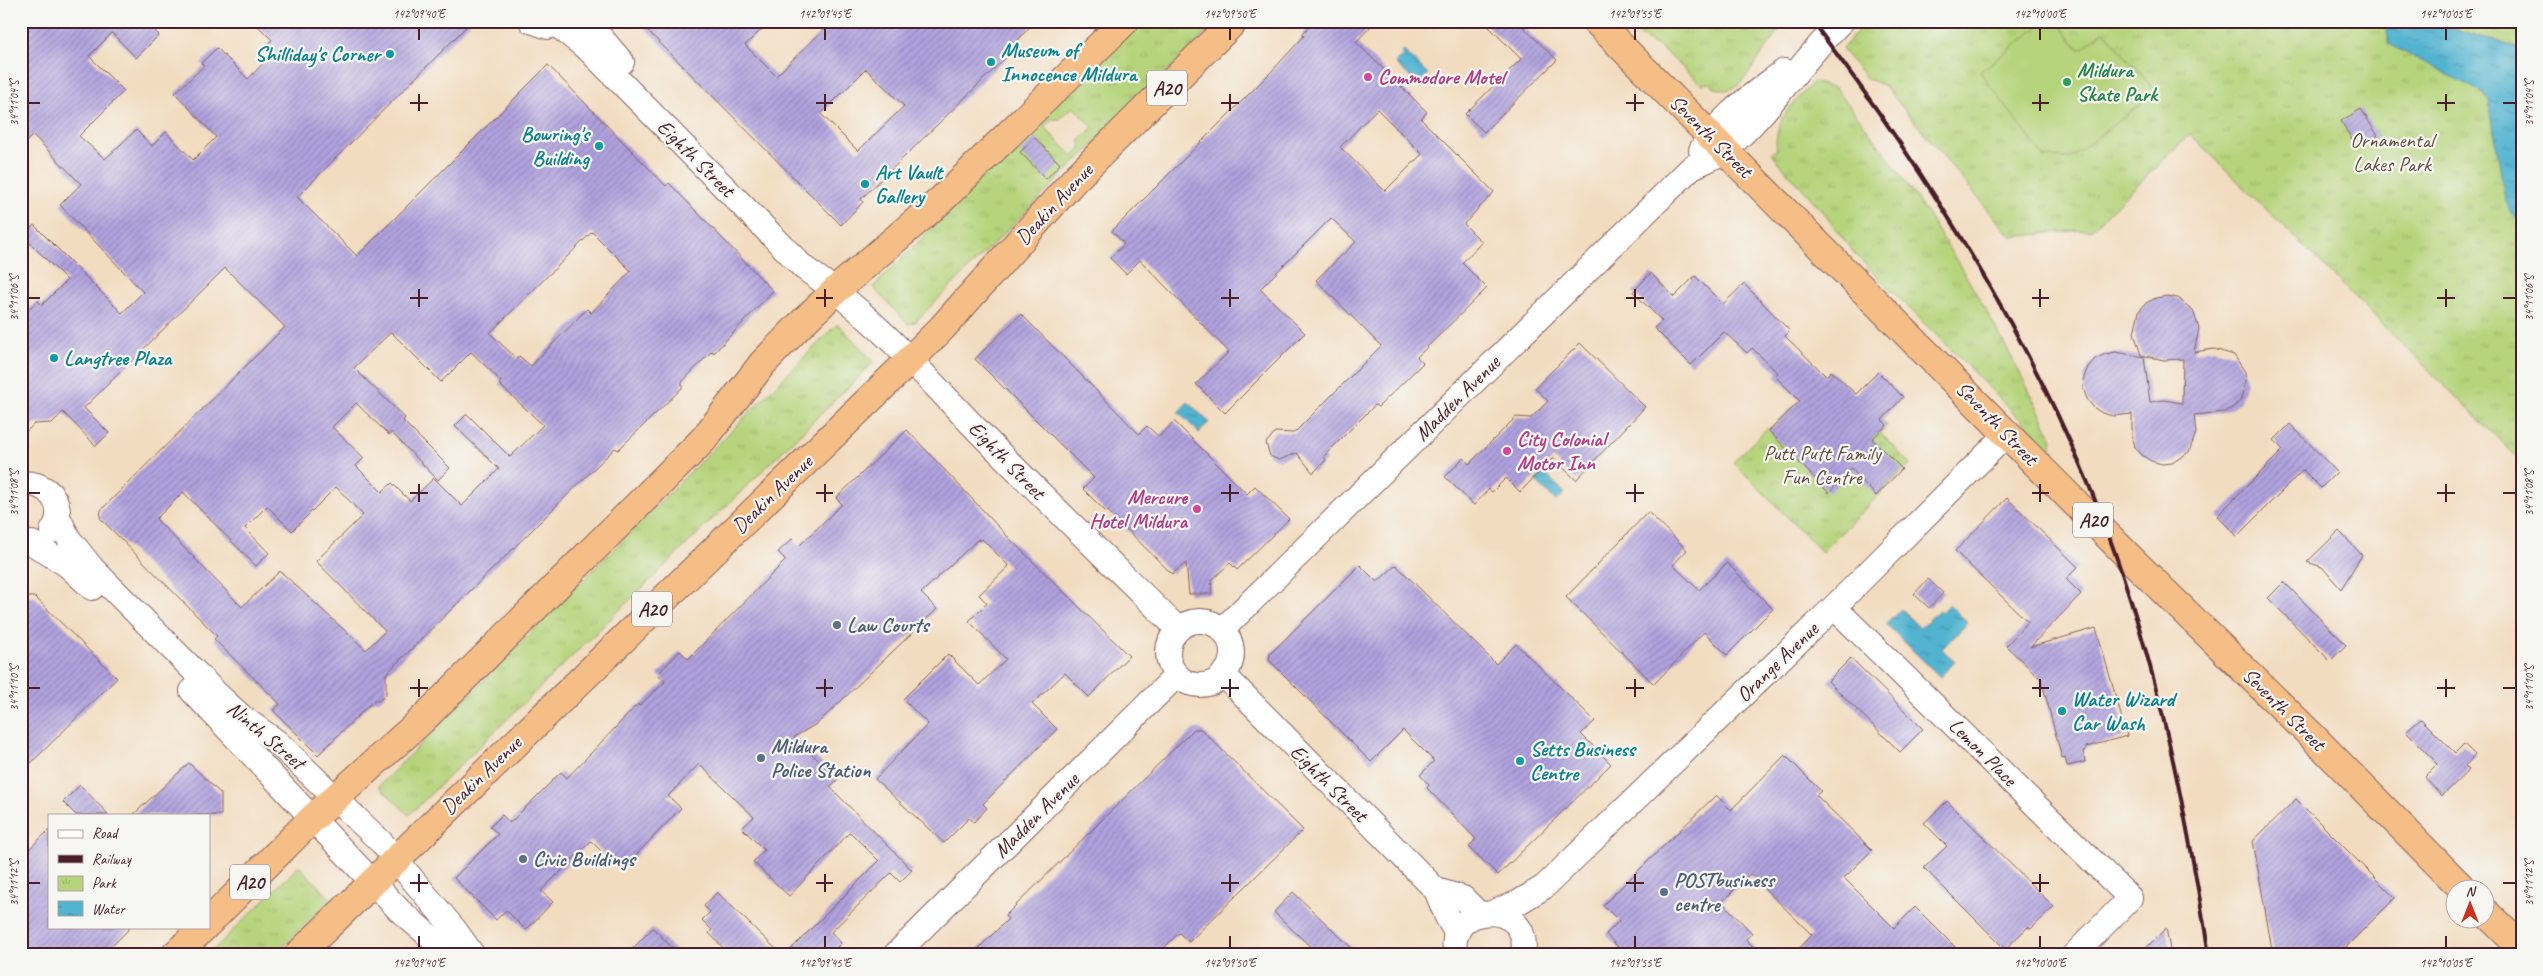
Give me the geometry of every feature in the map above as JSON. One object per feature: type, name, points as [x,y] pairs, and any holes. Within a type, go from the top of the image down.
[{"type":"highway","name":"A20","points":[[210,921],[335,797],[422,720],[703,440],[763,363],[836,290],[940,201],[1125,21]]},
{"type":"highway","name":"Deakin Avenue","points":[[298,955],[910,360],[942,328],[1076,180],[1234,21]]},
{"type":"highway","name":"Seventh Street","points":[[1596,21],[2452,878]]},
{"type":"highway","points":[[2496,923],[2522,948]]},
{"type":"highway","points":[[176,955],[203,928]]},
{"type":"street","points":[[531,21],[540,26],[561,23]]},
{"type":"street","name":"Eighth Street","points":[[587,21],[613,53],[816,257],[836,290]]},
{"type":"street","name":"Madden Avenue","points":[[1222,630],[1717,142],[1761,114],[1817,45],[1842,21]]},
{"type":"street","name":"Eighth Street","points":[[561,23],[804,268],[836,290],[910,360],[1053,507],[1178,629]]},
{"type":"street","name":"Orange Avenue","points":[[1457,944],[1470,918],[1519,902],[1544,887],[1834,607],[2007,434]]},
{"type":"street","name":"Ninth Street","points":[[24,482],[45,488],[51,494],[58,508],[58,517],[69,539],[93,569],[242,717],[277,742],[335,797],[396,859],[473,955]]},
{"type":"street","points":[[24,543],[49,535],[58,517]]},
{"type":"street","name":"Ninth Street","points":[[24,543],[67,565],[86,582],[399,910],[452,955]]},
{"type":"street","name":"Lemon Place","points":[[1834,607],[2130,898],[2074,955]]},
{"type":"street","points":[[1196,621],[1205,621],[1222,630],[1228,638],[1231,657],[1223,674],[1215,681],[1195,684],[1177,675],[1168,657],[1172,637],[1178,629],[1196,621]]},
{"type":"street","name":"Eighth Street","points":[[1223,674],[1436,890],[1457,944]]},
{"type":"street","name":"Madden Avenue","points":[[895,955],[1177,675]]},
{"type":"street","name":"Orange Avenue","points":[[1523,946],[1544,887]]},
{"type":"street","name":"Eighth Street","points":[[1436,890],[1463,898],[1486,913],[1512,920],[1523,946]]},
{"type":"green space","points":[[1139,21],[1218,21],[915,322],[908,324],[873,287]],"holes":[[[1073,107],[1093,127],[1080,140],[1081,149],[1073,156],[1044,127],[1052,119],[1060,119]]]},
{"type":"green space","points":[[1621,21],[1777,21],[1779,30],[1741,84],[1721,90],[1710,83],[1701,84],[1662,49],[1629,29]]},
{"type":"green space","name":"Ornamental Lakes Park","points":[[1866,21],[2522,21],[2522,462],[2190,134],[2092,229],[2011,237],[1884,85],[1867,79],[1842,49]]},
{"type":"green space","name":"Mildura Skate Park","points":[[2046,21],[2056,21],[2080,50],[2104,31],[2156,92],[2070,158],[2044,157],[1980,72]]},
{"type":"green space","points":[[1813,82],[1836,89],[1898,172],[1955,258],[2030,393],[2053,440],[2050,449],[1855,254],[1819,207],[1776,159],[1772,152],[1777,150],[1776,139],[1781,121],[1792,105]]},
{"type":"green space","points":[[836,325],[839,325],[874,362],[409,815],[379,786]]},
{"type":"green space","name":"Putt Putt Family Fun Centre","points":[[1831,371],[1887,425],[1880,433],[1910,464],[1822,552],[1733,462],[1767,428],[1769,430]]},
{"type":"green space","points":[[299,866],[331,899],[275,955],[208,955]]},
{"type":"water","points":[[2389,21],[2425,21],[2522,48],[2522,223],[2510,211],[2505,199],[2489,100],[2483,93],[2389,44],[2387,29]]},
{"type":"water","points":[[1403,50],[1428,74],[1418,84],[1395,63],[1403,55],[1401,52]]},
{"type":"water","points":[[1188,402],[1209,422],[1199,433],[1178,412]]},
{"type":"water","points":[[1544,473],[1565,493],[1556,501],[1535,481]]},
{"type":"water","points":[[1949,604],[1968,623],[1942,649],[1955,662],[1940,677],[1886,624],[1901,609],[1920,628],[1939,610],[1941,612]]},
{"type":"building","points":[[21,21],[145,21],[159,35],[136,58],[112,33],[89,56],[124,91],[79,136],[105,159],[136,130],[152,146],[166,132],[193,160],[216,137],[175,93],[204,66],[201,63],[217,48],[248,79],[274,52],[267,44],[272,40],[253,21],[472,21],[297,197],[357,256],[548,65],[666,186],[669,183],[773,291],[714,353],[712,351],[682,382],[682,388],[618,450],[615,448],[386,674],[386,695],[378,701],[374,700],[318,755],[273,710],[280,704],[214,639],[217,636],[100,518],[101,510],[285,327],[225,268],[84,408],[109,433],[96,446],[63,412],[52,423],[34,424],[21,437],[21,315],[38,301],[42,305],[67,280],[23,236],[34,225],[122,313],[143,292],[60,205],[81,184],[33,135],[21,147]],"holes":[[[592,232],[631,271],[591,313],[587,309],[531,366],[519,356],[517,359],[490,333]],[[391,332],[441,382],[471,352],[501,381],[499,384],[543,425],[510,457],[467,414],[455,426],[499,469],[462,506],[434,478],[410,501],[392,483],[382,492],[356,466],[364,458],[332,427],[356,403],[389,435],[391,432],[438,480],[450,468],[403,421],[405,418],[354,368]],[[336,487],[363,515],[316,561],[385,631],[366,650],[280,571],[242,607],[156,519],[183,492],[256,566],[269,553],[245,528],[267,506],[292,531]]]},
{"type":"building","points":[[638,21],[771,21],[745,45],[776,76],[832,21],[1035,21],[1017,41],[1020,44],[861,199],[863,202],[841,225]],"holes":[[[866,69],[904,106],[858,151],[821,114]]]},
{"type":"building","points":[[1314,21],[1376,21],[1356,42],[1427,112],[1421,119],[1494,192],[1464,224],[1482,242],[1462,263],[1487,288],[1417,357],[1423,363],[1378,407],[1375,405],[1324,456],[1326,460],[1313,473],[1297,453],[1279,460],[1270,456],[1266,443],[1275,432],[1294,433],[1381,346],[1316,280],[1356,242],[1331,218],[1260,289],[1305,333],[1225,413],[1196,384],[1229,352],[1140,260],[1126,274],[1110,258],[1124,244],[1112,231],[1270,73],[1304,36],[1302,34]],"holes":[[[1377,109],[1422,154],[1385,191],[1340,147]]]},
{"type":"building","name":"Commodore Motel","points":[[1483,21],[1517,21],[1557,60],[1484,132],[1465,114],[1521,59]]},
{"type":"building","points":[[2361,109],[2378,136],[2357,148],[2341,121]]},
{"type":"building","points":[[1035,138],[1060,164],[1046,179],[1020,152]]},
{"type":"building","points":[[1651,273],[1674,297],[1695,276],[1723,304],[1744,284],[1790,331],[1785,336],[1826,376],[1831,371],[1856,394],[1878,372],[1903,397],[1882,420],[1887,425],[1872,439],[1902,469],[1876,496],[1851,468],[1829,493],[1769,431],[1800,401],[1775,376],[1778,373],[1752,348],[1747,353],[1724,332],[1691,365],[1654,328],[1662,321],[1633,292]]},
{"type":"building","points":[[2167,296],[2177,298],[2193,310],[2199,329],[2194,352],[2214,349],[2234,355],[2245,372],[2246,382],[2240,401],[2232,408],[2223,412],[2194,415],[2196,433],[2189,452],[2172,463],[2162,464],[2151,461],[2135,447],[2132,436],[2132,414],[2113,416],[2102,413],[2093,407],[2087,399],[2083,388],[2084,377],[2088,367],[2095,359],[2105,354],[2116,352],[2144,357],[2150,402],[2164,400],[2182,403],[2183,359],[2164,360],[2141,355],[2134,333],[2139,311],[2146,303],[2156,298]]},
{"type":"building","points":[[1021,314],[1139,434],[1147,426],[1159,437],[1174,421],[1247,494],[1255,486],[1289,519],[1237,570],[1230,563],[1212,580],[1211,594],[1189,594],[1186,563],[1172,574],[1108,511],[1106,512],[1083,489],[1094,478],[975,359]]},
{"type":"building","points":[[1580,343],[1645,407],[1576,480],[1553,458],[1520,492],[1506,478],[1492,492],[1489,489],[1474,505],[1445,477],[1463,458],[1469,464],[1516,417],[1531,418],[1548,401],[1535,388]]},
{"type":"building","points":[[2290,424],[2337,472],[2321,488],[2303,470],[2237,536],[2217,516],[2283,450],[2274,440]]},
{"type":"building","points":[[907,430],[1009,538],[1129,656],[1089,697],[1065,673],[1032,704],[1057,729],[983,804],[987,808],[974,822],[969,818],[944,843],[875,779],[928,724],[903,699],[948,654],[979,685],[1006,659],[969,621],[987,603],[979,595],[1009,566],[982,539],[980,541],[978,539],[921,593],[937,609],[818,723],[794,737],[838,779],[830,787],[912,870],[900,882],[891,873],[831,932],[841,943],[829,955],[785,955],[879,861],[850,832],[789,896],[753,862],[764,850],[742,828],[754,817],[699,764],[668,796],[681,808],[621,871],[591,841],[541,891],[553,902],[526,930],[506,910],[496,920],[454,878],[498,834],[490,827],[502,815],[510,823],[561,772],[567,778],[638,704],[639,706],[665,682],[658,674],[680,651],[688,659],[786,560],[778,552],[792,539],[799,546],[842,504],[836,498]]},
{"type":"building","points":[[2007,498],[2078,567],[2066,579],[2081,594],[2030,647],[2096,628],[2127,736],[2086,747],[2086,750],[2083,751],[2085,762],[2067,766],[2065,757],[2062,758],[2041,679],[2006,646],[2028,622],[1955,551]]},
{"type":"building","points":[[1648,512],[1687,550],[1673,565],[1699,590],[1727,563],[1773,609],[1727,655],[1704,632],[1654,684],[1566,597]]},
{"type":"building","points":[[2339,531],[2362,555],[2341,589],[2322,567],[2307,562]]},
{"type":"building","points":[[1360,565],[1377,582],[1396,565],[1496,664],[1516,644],[1595,721],[1581,734],[1611,764],[1498,875],[1469,847],[1476,839],[1427,788],[1429,785],[1420,775],[1434,761],[1403,730],[1371,762],[1269,660],[1270,654]]},
{"type":"building","points":[[1928,579],[1943,593],[1929,608],[1914,594]]},
{"type":"building","points":[[2284,582],[2346,645],[2330,661],[2268,598]]},
{"type":"building","points":[[21,597],[35,597],[117,678],[21,773]]},
{"type":"building","points":[[1851,658],[1923,729],[1900,752],[1828,681]]},
{"type":"building","points":[[2421,719],[2455,753],[2464,744],[2475,755],[2465,766],[2469,770],[2442,796],[2425,777],[2438,764],[2406,732]]},
{"type":"building","points":[[1194,729],[1201,729],[1303,830],[1189,942],[1179,933],[1157,955],[972,955],[1008,919],[1005,916]]},
{"type":"building","points":[[1785,755],[1821,791],[1816,795],[1872,850],[1844,878],[1894,928],[1915,907],[1963,955],[1793,955],[1812,935],[1750,874],[1722,902],[1752,933],[1746,939],[1761,955],[1625,955],[1606,934],[1619,921],[1603,905],[1716,795],[1731,810]]},
{"type":"building","points":[[189,763],[221,794],[221,815],[134,814]]},
{"type":"building","points":[[80,785],[108,814],[75,814],[63,802]]},
{"type":"building","points":[[2296,799],[2395,898],[2338,955],[2273,955],[2253,841]]},
{"type":"building","points":[[1947,801],[2054,907],[2031,929],[2028,927],[2005,949],[1924,868],[1947,846],[1924,823]]},
{"type":"building","points":[[48,831],[48,928],[130,928],[103,955],[21,955],[21,857]]},
{"type":"building","points":[[717,892],[782,955],[730,955],[709,933],[712,930],[702,920],[710,912],[704,906]]},
{"type":"building","points":[[1293,892],[1359,955],[1319,955],[1274,912]]},
{"type":"building","points":[[653,928],[679,955],[626,955]]},
{"type":"building","points":[[2166,928],[2171,955],[2139,955]]},
{"type":"railway","points":[[1812,21],[1890,129],[1963,240],[2028,356],[2058,415],[2085,476],[2128,592],[2162,711],[2188,833],[2209,955]]},
{"type":"place","name":"Shilliday's Corner","points":[[390,54]]},
{"type":"place","name":"Museum of Innocence Mildura","points":[[991,62]]},
{"type":"place","name":"Commodore Motel","points":[[1368,77]]},
{"type":"place","name":"Mildura Skate Park","points":[[2067,82]]},
{"type":"place","name":"Bowring's Building","points":[[599,146]]},
{"type":"place","name":"Art Vault Gallery","points":[[865,184]]},
{"type":"place","name":"Langtree Plaza","points":[[54,358]]},
{"type":"place","name":"City Colonial Motor Inn","points":[[1507,451]]},
{"type":"place","name":"Mercure Hotel Mildura","points":[[1197,509]]},
{"type":"place","name":"Law Courts","points":[[837,625]]},
{"type":"place","name":"Water Wizard Car Wash","points":[[2062,711]]},
{"type":"place","name":"Mildura Police Station","points":[[761,758]]},
{"type":"place","name":"Setts Business Centre","points":[[1520,761]]},
{"type":"place","name":"Civic Buildings","points":[[523,859]]},
{"type":"place","name":"POSTbusiness centre","points":[[1664,892]]}]
